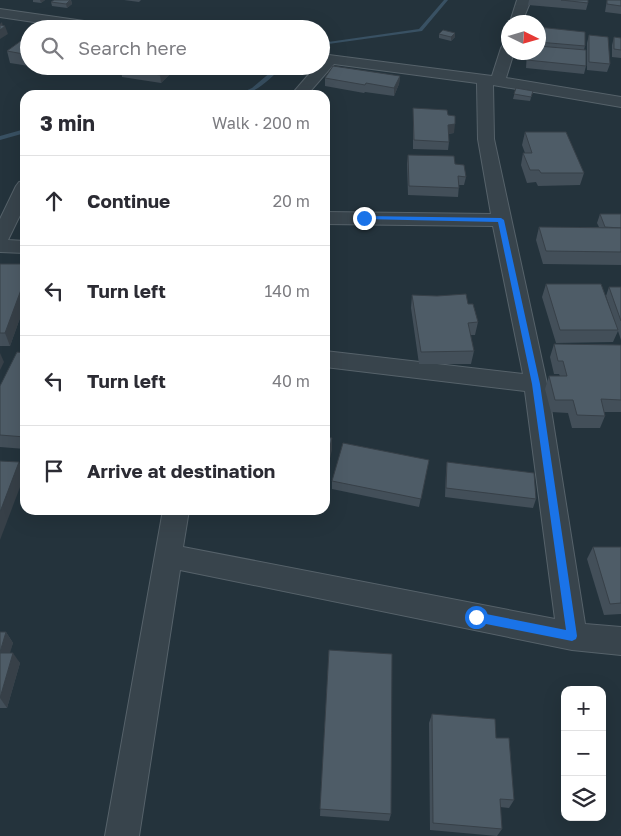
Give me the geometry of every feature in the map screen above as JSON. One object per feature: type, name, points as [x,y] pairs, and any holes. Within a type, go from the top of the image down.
[{"type":"street","points":[[519,15],[524,0]]},
{"type":"street","points":[[0,13],[49,20]]},
{"type":"street","points":[[330,60],[491,80],[621,102]]},
{"type":"street","points":[[502,60],[491,80],[486,139],[536,384],[572,636]]},
{"type":"street","points":[[303,90],[314,75]]},
{"type":"street","points":[[0,238],[20,196]]},
{"type":"street","points":[[330,218],[501,220]]},
{"type":"street","points":[[0,246],[20,248]]},
{"type":"street","points":[[330,360],[536,384]]},
{"type":"street","points":[[122,836],[175,515]]},
{"type":"street","points":[[168,556],[572,636],[621,641]]},
{"type":"building","points":[[54,0],[70,0],[66,4],[51,2]]},
{"type":"building","points":[[561,0],[588,0],[588,3]]},
{"type":"building","points":[[607,0],[621,0],[621,6],[607,4]]},
{"type":"building","points":[[546,28],[585,32],[585,46],[546,43]]},
{"type":"building","points":[[443,30],[455,33],[451,37],[439,34]]},
{"type":"building","points":[[589,35],[608,37],[610,64],[589,62]]},
{"type":"building","points":[[614,37],[621,38],[621,50],[614,49]]},
{"type":"building","points":[[20,42],[20,53],[7,51]]},
{"type":"building","points":[[546,47],[586,50],[586,66],[527,60],[546,60]]},
{"type":"building","points":[[333,66],[400,76],[394,88],[325,78],[327,75],[330,75]]},
{"type":"building","points":[[516,88],[533,91],[531,97],[514,94]]},
{"type":"building","points":[[413,108],[447,110],[448,115],[455,116],[455,124],[448,125],[449,142],[414,140]]},
{"type":"building","points":[[525,132],[566,132],[584,173],[541,173],[539,170],[530,170],[523,153],[532,153]]},
{"type":"building","points":[[408,155],[454,156],[455,164],[464,165],[466,177],[458,176],[459,188],[409,186]]},
{"type":"building","points":[[600,214],[621,214],[621,228],[605,227]]},
{"type":"building","points":[[539,227],[621,228],[621,252],[546,251]]},
{"type":"building","points":[[0,264],[20,264],[20,292],[5,333],[0,333]]},
{"type":"building","points":[[546,284],[601,284],[618,330],[560,330]]},
{"type":"building","points":[[609,287],[621,287],[621,321]]},
{"type":"building","points":[[466,294],[468,304],[473,304],[478,322],[468,323],[474,351],[421,352],[412,295]]},
{"type":"building","points":[[554,344],[621,345],[621,400],[601,399],[605,416],[577,415],[573,400],[555,400],[549,376],[567,376],[563,361],[558,361]]},
{"type":"building","points":[[17,352],[20,352],[20,437],[0,435],[0,386]]},
{"type":"building","points":[[343,443],[429,460],[421,499],[332,481]]},
{"type":"building","points":[[0,461],[19,462],[0,512]]},
{"type":"building","points":[[447,462],[534,473],[536,499],[446,488]]},
{"type":"building","points":[[593,547],[621,547],[621,603],[610,604]]},
{"type":"building","points":[[0,632],[6,632],[0,652]]},
{"type":"building","points":[[329,650],[392,654],[391,814],[320,809]]},
{"type":"building","points":[[0,653],[13,653],[0,698]]},
{"type":"building","points":[[432,714],[495,719],[496,738],[509,738],[514,800],[500,799],[502,829],[433,823]]},
{"type":"waterway","points":[[330,43],[420,30],[446,0]]},
{"type":"waterway","points":[[251,90],[270,75]]},
{"type":"waterway","points":[[0,138],[20,132]]},
{"type":"route","points":[[364,218],[501,220],[536,384],[572,636],[476,617]]}]
